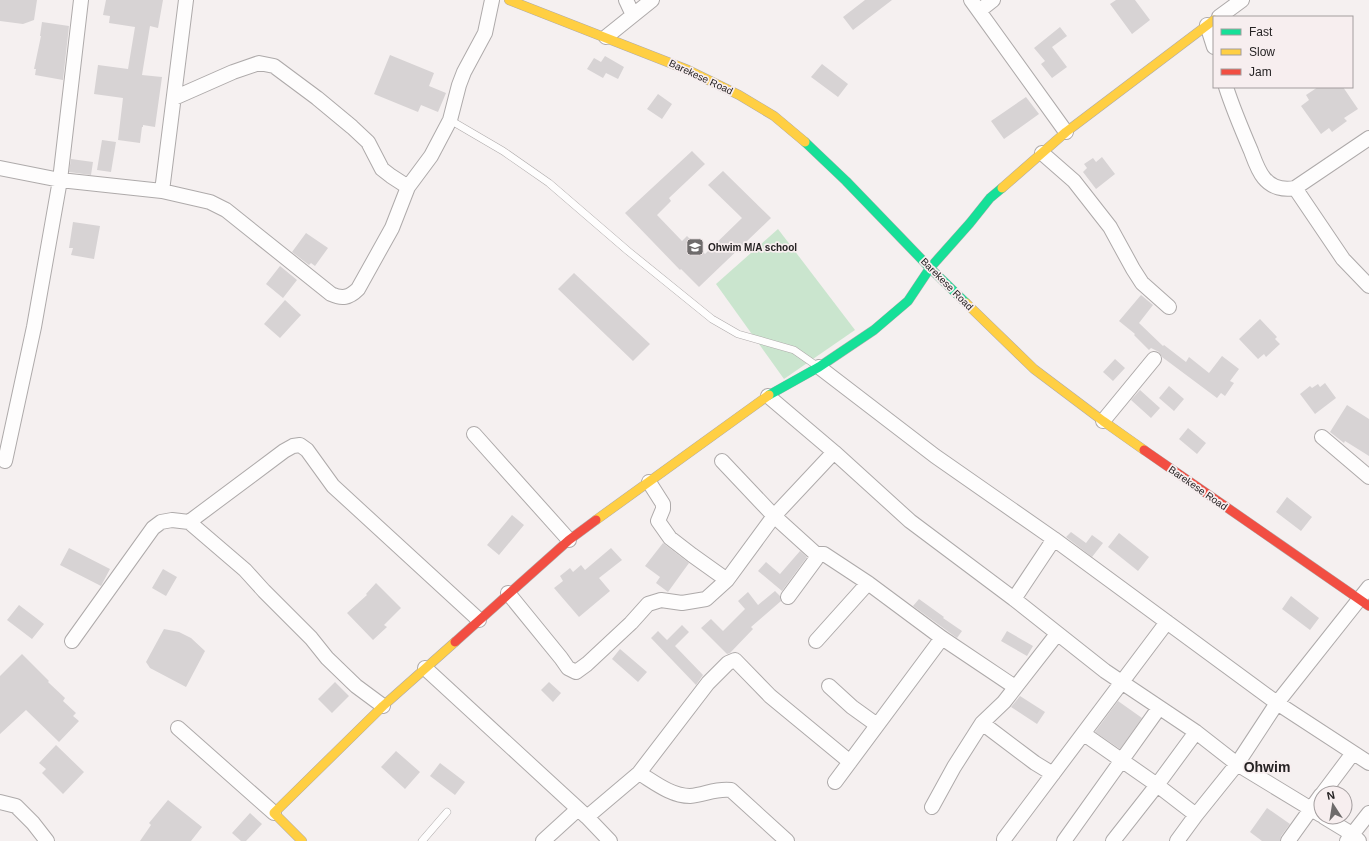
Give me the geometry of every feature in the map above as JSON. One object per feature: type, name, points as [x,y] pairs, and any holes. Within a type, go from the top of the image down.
[{"type":"street","points":[[5,461],[34,327],[60,180],[81,0]]},
{"type":"street","points":[[162,191],[186,0]]},
{"type":"street","points":[[0,168],[60,180],[162,191],[210,202],[226,210],[331,294],[345,298],[352,295],[358,289],[392,228],[408,187],[431,156],[450,120],[464,72],[484,33],[492,0]]},
{"type":"street","name":"Barekese Road","points":[[509,0],[688,70],[738,95],[774,116],[813,149],[846,181],[930,268],[1034,369],[1103,421],[1364,602]]},
{"type":"street","points":[[626,0],[633,16]]},
{"type":"street","points":[[606,37],[652,0]]},
{"type":"street","points":[[993,0],[975,6],[1066,132]]},
{"type":"street","points":[[1220,16],[1242,0]]},
{"type":"street","points":[[274,813],[382,706],[569,540],[768,396],[819,367],[874,330],[908,301],[930,268],[990,198],[1066,132],[1213,21]]},
{"type":"street","points":[[174,98],[233,72],[259,64],[274,66],[312,93],[352,127],[368,142],[382,169],[390,176],[408,187]]},
{"type":"street","points":[[1226,88],[1249,146],[1265,179],[1284,190],[1295,188],[1369,138]]},
{"type":"street","points":[[1042,153],[1074,181],[1110,227],[1142,283],[1169,306]]},
{"type":"street","points":[[1295,188],[1343,259],[1369,286]]},
{"type":"street","points":[[1103,421],[1154,359]]},
{"type":"street","points":[[819,367],[935,456],[1054,540],[1278,703],[1369,763]]},
{"type":"street","points":[[768,396],[834,452],[910,521],[1014,599],[1056,634],[1122,683],[1196,732],[1237,764],[1313,810]]},
{"type":"street","points":[[474,434],[569,540]]},
{"type":"street","points":[[1322,438],[1369,477]]},
{"type":"street","points":[[189,522],[284,451],[293,446],[300,445],[307,450],[333,486],[479,620]]},
{"type":"street","points":[[508,593],[568,668],[576,672],[587,664],[620,633],[648,604],[661,600],[682,603],[706,599],[727,580],[774,516],[834,452]]},
{"type":"street","points":[[722,460],[774,516],[816,554],[824,554],[868,583],[942,638],[1016,687]]},
{"type":"street","points":[[649,482],[664,509],[658,522],[670,538],[727,580]]},
{"type":"street","points":[[72,641],[153,528],[161,522],[172,520],[189,522],[245,570],[311,638],[327,658],[356,686],[382,706]]},
{"type":"street","points":[[1014,599],[1054,540]]},
{"type":"street","points":[[788,597],[816,559],[816,554]]},
{"type":"street","points":[[816,641],[868,583]]},
{"type":"street","points":[[1177,841],[1196,814],[1237,764],[1278,703],[1364,602],[1369,588]]},
{"type":"street","points":[[1004,839],[1167,622]]},
{"type":"street","points":[[932,807],[954,766],[982,723],[1004,702],[1056,634]]},
{"type":"street","points":[[835,782],[942,638]]},
{"type":"street","points":[[543,841],[639,772],[708,683],[728,663],[735,660],[770,696],[850,762]]},
{"type":"street","points":[[425,668],[582,813],[610,841]]},
{"type":"street","points":[[829,686],[852,707],[877,725]]},
{"type":"street","points":[[1064,841],[1159,708]]},
{"type":"street","points":[[982,723],[1034,763],[1053,774]]},
{"type":"street","points":[[178,728],[274,813],[302,841]]},
{"type":"street","points":[[1113,841],[1196,732]]},
{"type":"street","points":[[1084,734],[1196,814]]},
{"type":"street","points":[[1329,785],[1354,753]]},
{"type":"street","points":[[639,772],[671,792],[690,796],[722,789],[731,790],[787,841]]},
{"type":"street","points":[[0,801],[16,806],[33,823],[47,841]]},
{"type":"street","points":[[1335,825],[1353,839],[1369,813]]},
{"type":"street","points":[[1288,841],[1313,815]]},
{"type":"lane","points":[[450,120],[503,151],[549,183],[628,251],[712,319],[738,334],[794,350],[819,367]]},
{"type":"lane","points":[[422,841],[447,812]]},
{"type":"green space","points":[[778,229],[855,330],[784,379],[716,284]]},
{"type":"building","points":[[0,0],[37,0],[34,20],[23,24],[0,21]]},
{"type":"building","points":[[106,0],[163,0],[158,28],[150,26],[142,75],[162,77],[155,127],[143,125],[140,143],[118,140],[123,98],[94,94],[98,65],[128,69],[135,27],[109,23],[110,16],[103,15]]},
{"type":"building","points":[[865,0],[892,0],[853,30],[843,17]]},
{"type":"building","points":[[1116,0],[1135,0],[1150,20],[1132,34],[1110,4]]},
{"type":"building","points":[[42,22],[69,26],[63,80],[35,75],[36,69],[34,69],[41,36]]},
{"type":"building","points":[[1060,27],[1067,36],[1052,47],[1067,67],[1052,78],[1041,64],[1045,61],[1034,48]]},
{"type":"building","points":[[390,55],[434,73],[429,86],[446,93],[438,112],[421,105],[418,112],[374,94]]},
{"type":"building","points":[[605,56],[624,67],[618,79],[606,73],[603,78],[587,69],[594,58],[601,62]]},
{"type":"building","points":[[822,64],[848,84],[838,97],[811,77]]},
{"type":"building","points":[[1316,88],[1344,88],[1358,109],[1344,118],[1347,121],[1332,132],[1329,128],[1321,134],[1301,106],[1309,100],[1306,95]]},
{"type":"building","points":[[658,94],[672,104],[662,119],[647,109]]},
{"type":"building","points":[[1026,97],[1039,114],[1004,139],[991,121]]},
{"type":"building","points":[[102,140],[116,142],[111,172],[97,170]]},
{"type":"building","points":[[692,151],[705,164],[669,198],[671,201],[657,215],[682,241],[687,236],[705,254],[742,218],[708,185],[723,171],[771,218],[699,287],[681,269],[680,270],[625,213]]},
{"type":"building","points":[[1102,157],[1115,174],[1096,189],[1083,172],[1087,168],[1084,164],[1093,158],[1096,162]]},
{"type":"building","points":[[71,159],[93,162],[91,175],[69,172]]},
{"type":"building","points":[[73,222],[100,226],[94,259],[71,255],[73,248],[69,248]]},
{"type":"building","points":[[306,233],[328,248],[315,266],[311,263],[309,265],[292,252]]},
{"type":"building","points":[[280,266],[297,280],[283,298],[266,284]]},
{"type":"building","points":[[574,273],[650,344],[633,361],[558,289]]},
{"type":"building","points":[[1141,295],[1153,305],[1139,323],[1163,346],[1164,345],[1186,362],[1189,357],[1209,373],[1222,356],[1239,369],[1230,381],[1234,383],[1225,396],[1221,393],[1217,398],[1162,357],[1159,352],[1151,348],[1149,350],[1134,335],[1135,334],[1119,321]]},
{"type":"building","points":[[285,300],[301,315],[280,338],[264,324]]},
{"type":"building","points":[[1260,319],[1277,337],[1275,339],[1280,344],[1266,357],[1264,354],[1258,359],[1239,339]]},
{"type":"building","points":[[1115,359],[1125,368],[1113,381],[1103,372]]},
{"type":"building","points":[[1325,383],[1336,398],[1315,414],[1300,394],[1310,386],[1312,388],[1318,384],[1320,387]]},
{"type":"building","points":[[1169,386],[1184,399],[1174,411],[1159,398]]},
{"type":"building","points":[[1140,390],[1160,408],[1151,418],[1131,400]]},
{"type":"building","points":[[1347,405],[1369,419],[1369,456],[1345,441],[1344,443],[1330,432]]},
{"type":"building","points":[[1188,428],[1206,443],[1197,454],[1179,439]]},
{"type":"building","points":[[1287,497],[1312,517],[1301,531],[1276,512]]},
{"type":"building","points":[[512,515],[524,525],[499,555],[487,545]]},
{"type":"building","points":[[1071,532],[1086,543],[1092,535],[1103,543],[1092,557],[1066,537]]},
{"type":"building","points":[[1119,533],[1149,557],[1138,571],[1108,547]]},
{"type":"building","points":[[663,543],[689,563],[668,592],[656,583],[660,577],[645,566]]},
{"type":"building","points":[[69,548],[110,569],[101,586],[60,565]]},
{"type":"building","points":[[611,548],[622,560],[599,578],[610,591],[579,617],[554,588],[563,581],[560,576],[570,568],[573,572],[581,565],[585,570]]},
{"type":"building","points":[[800,551],[807,557],[782,591],[758,571],[766,562],[780,574]]},
{"type":"building","points":[[163,569],[177,577],[166,596],[152,588]]},
{"type":"building","points":[[376,583],[401,608],[384,625],[387,627],[373,640],[347,613],[367,595],[366,594]]},
{"type":"building","points":[[775,591],[780,596],[781,601],[751,627],[753,629],[730,653],[727,654],[701,628],[711,619],[723,631],[745,609],[738,601],[748,592],[758,605]]},
{"type":"building","points":[[1291,596],[1319,618],[1310,630],[1282,609]]},
{"type":"building","points":[[919,599],[962,631],[957,638],[913,606]]},
{"type":"building","points":[[19,605],[44,624],[32,639],[7,620]]},
{"type":"building","points":[[682,625],[689,632],[675,646],[703,675],[696,685],[651,638],[658,631],[667,640]]},
{"type":"building","points":[[164,629],[179,632],[191,638],[205,651],[186,687],[150,668],[146,662]]},
{"type":"building","points":[[1007,631],[1033,646],[1027,656],[1001,641]]},
{"type":"building","points":[[620,649],[647,672],[638,682],[612,659]]},
{"type":"building","points":[[22,654],[65,698],[63,701],[76,713],[73,716],[79,721],[59,742],[26,710],[0,734],[0,676]]},
{"type":"building","points":[[335,682],[349,696],[332,713],[318,699]]},
{"type":"building","points":[[549,682],[561,693],[553,702],[541,690]]},
{"type":"building","points":[[1020,696],[1045,712],[1037,724],[1011,707]]},
{"type":"building","points":[[1118,701],[1142,718],[1120,749],[1095,732]]},
{"type":"building","points":[[56,745],[84,772],[63,794],[42,773],[46,769],[39,763]]},
{"type":"building","points":[[396,751],[420,772],[405,789],[381,767]]},
{"type":"building","points":[[440,763],[465,782],[455,795],[430,776]]},
{"type":"building","points":[[168,800],[202,827],[191,841],[140,841],[151,825],[149,823]]},
{"type":"building","points":[[1267,808],[1290,824],[1281,836],[1280,841],[1262,841],[1250,832]]},
{"type":"building","points":[[250,813],[262,824],[246,841],[241,841],[232,833]]},
{"type":"traffic: fast","points":[[805,142],[846,181],[966,303]]},
{"type":"traffic: fast","points":[[769,395],[819,367],[874,330],[908,301],[930,268],[990,198],[1002,188]]},
{"type":"traffic: slow","points":[[509,0],[688,70],[739,95],[774,116],[805,142]]},
{"type":"traffic: slow","points":[[1002,188],[1066,132],[1213,21]]},
{"type":"traffic: slow","points":[[966,303],[1034,369],[1144,450]]},
{"type":"traffic: slow","points":[[596,520],[769,395]]},
{"type":"traffic: slow","points":[[302,841],[274,813],[383,706],[455,642]]},
{"type":"traffic: jam","points":[[1144,450],[1369,606]]},
{"type":"traffic: jam","points":[[455,642],[569,540],[596,520]]},
{"type":"place","name":"Ohwim M/A school","points":[[695,247]]},
{"type":"district","name":"Ohwim","points":[[1267,767]]}]
